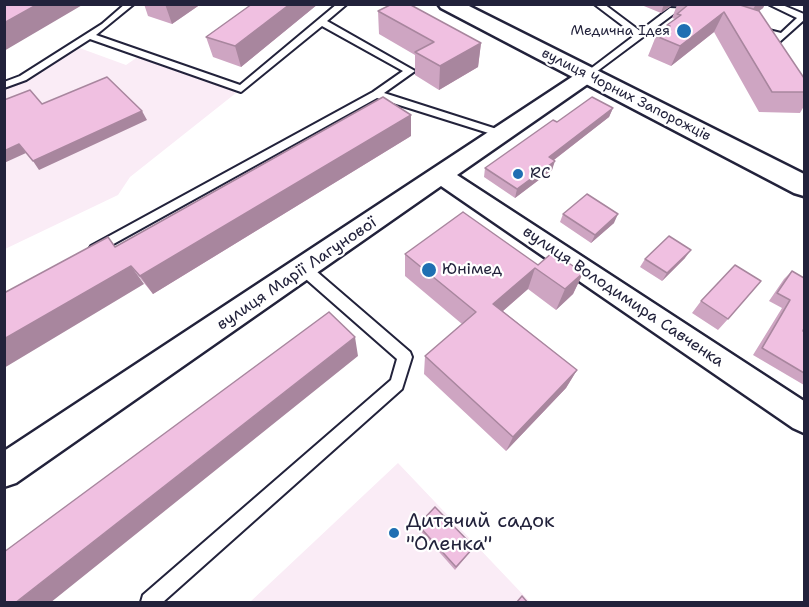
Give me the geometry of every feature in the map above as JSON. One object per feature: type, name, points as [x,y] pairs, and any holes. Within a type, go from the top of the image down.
[{"type":"street","name":"вулиця Чорних Запорожців","points":[[448,4],[804,186]]},
{"type":"street","name":"вулиця Марії Лагунової","points":[[4,471],[588,75]]},
{"type":"street","name":"вулиця Володимира Савченка","points":[[442,176],[804,418]]},
{"type":"lane","points":[[4,85],[23,78],[90,36],[130,4]]},
{"type":"lane","points":[[90,36],[242,89],[343,4]]},
{"type":"lane","points":[[598,4],[640,35]]},
{"type":"lane","points":[[772,4],[804,17],[774,45],[778,51]]},
{"type":"lane","points":[[588,75],[673,10],[702,14]]},
{"type":"lane","points":[[87,253],[376,94],[410,71],[322,22]]},
{"type":"lane","points":[[742,24],[783,36]]},
{"type":"lane","points":[[376,94],[502,134]]},
{"type":"lane","points":[[150,603],[397,384],[405,357],[304,269]]},
{"type":"shaded area","points":[[74,46],[126,65],[142,54],[241,89],[130,177],[118,195],[5,249],[5,85]]},
{"type":"shaded area","name":"Дитячий садок \"Оленка\"","points":[[398,463],[530,602],[250,602]]},
{"type":"building","points":[[4,4],[38,4],[4,23]]},
{"type":"building","points":[[252,4],[290,4],[235,46],[206,37]]},
{"type":"building","points":[[392,4],[409,4],[481,43],[440,66],[415,52],[434,42],[378,11]]},
{"type":"building","points":[[689,4],[737,4],[759,11],[804,78],[804,92],[772,92],[724,12],[680,46],[656,36],[670,26],[667,25],[681,15],[677,14]]},
{"type":"building","points":[[107,77],[142,111],[33,161],[19,144],[4,151],[4,100],[30,90],[42,104]]},
{"type":"building","points":[[383,97],[411,115],[140,276],[131,266],[4,339],[4,293],[108,237],[115,247]]},
{"type":"building","points":[[592,97],[613,108],[549,157],[555,161],[517,189],[485,168],[553,120],[557,122]]},
{"type":"building","points":[[587,194],[618,214],[595,235],[563,214]]},
{"type":"building","points":[[463,212],[538,265],[553,252],[583,273],[565,289],[535,268],[493,304],[577,370],[513,437],[425,356],[476,312],[405,254]]},
{"type":"building","points":[[669,236],[691,250],[667,273],[645,259]]},
{"type":"building","points":[[735,265],[761,281],[728,319],[701,301]]},
{"type":"building","points":[[792,271],[804,278],[804,373],[762,348],[790,300],[777,293]]},
{"type":"building","points":[[329,312],[355,337],[15,603],[4,603],[4,552]]},
{"type":"building","points":[[435,507],[474,547],[456,567],[418,525]]},
{"type":"building","points":[[522,596],[528,603],[516,603]]},
{"type":"place","name":"Медична Ідея","points":[[684,31]]},
{"type":"place","name":"RC","points":[[518,174]]},
{"type":"place","name":"Юнімед","points":[[429,270]]},
{"type":"place","name":"Дитячий садок \"Оленка\"","points":[[394,533]]}]
